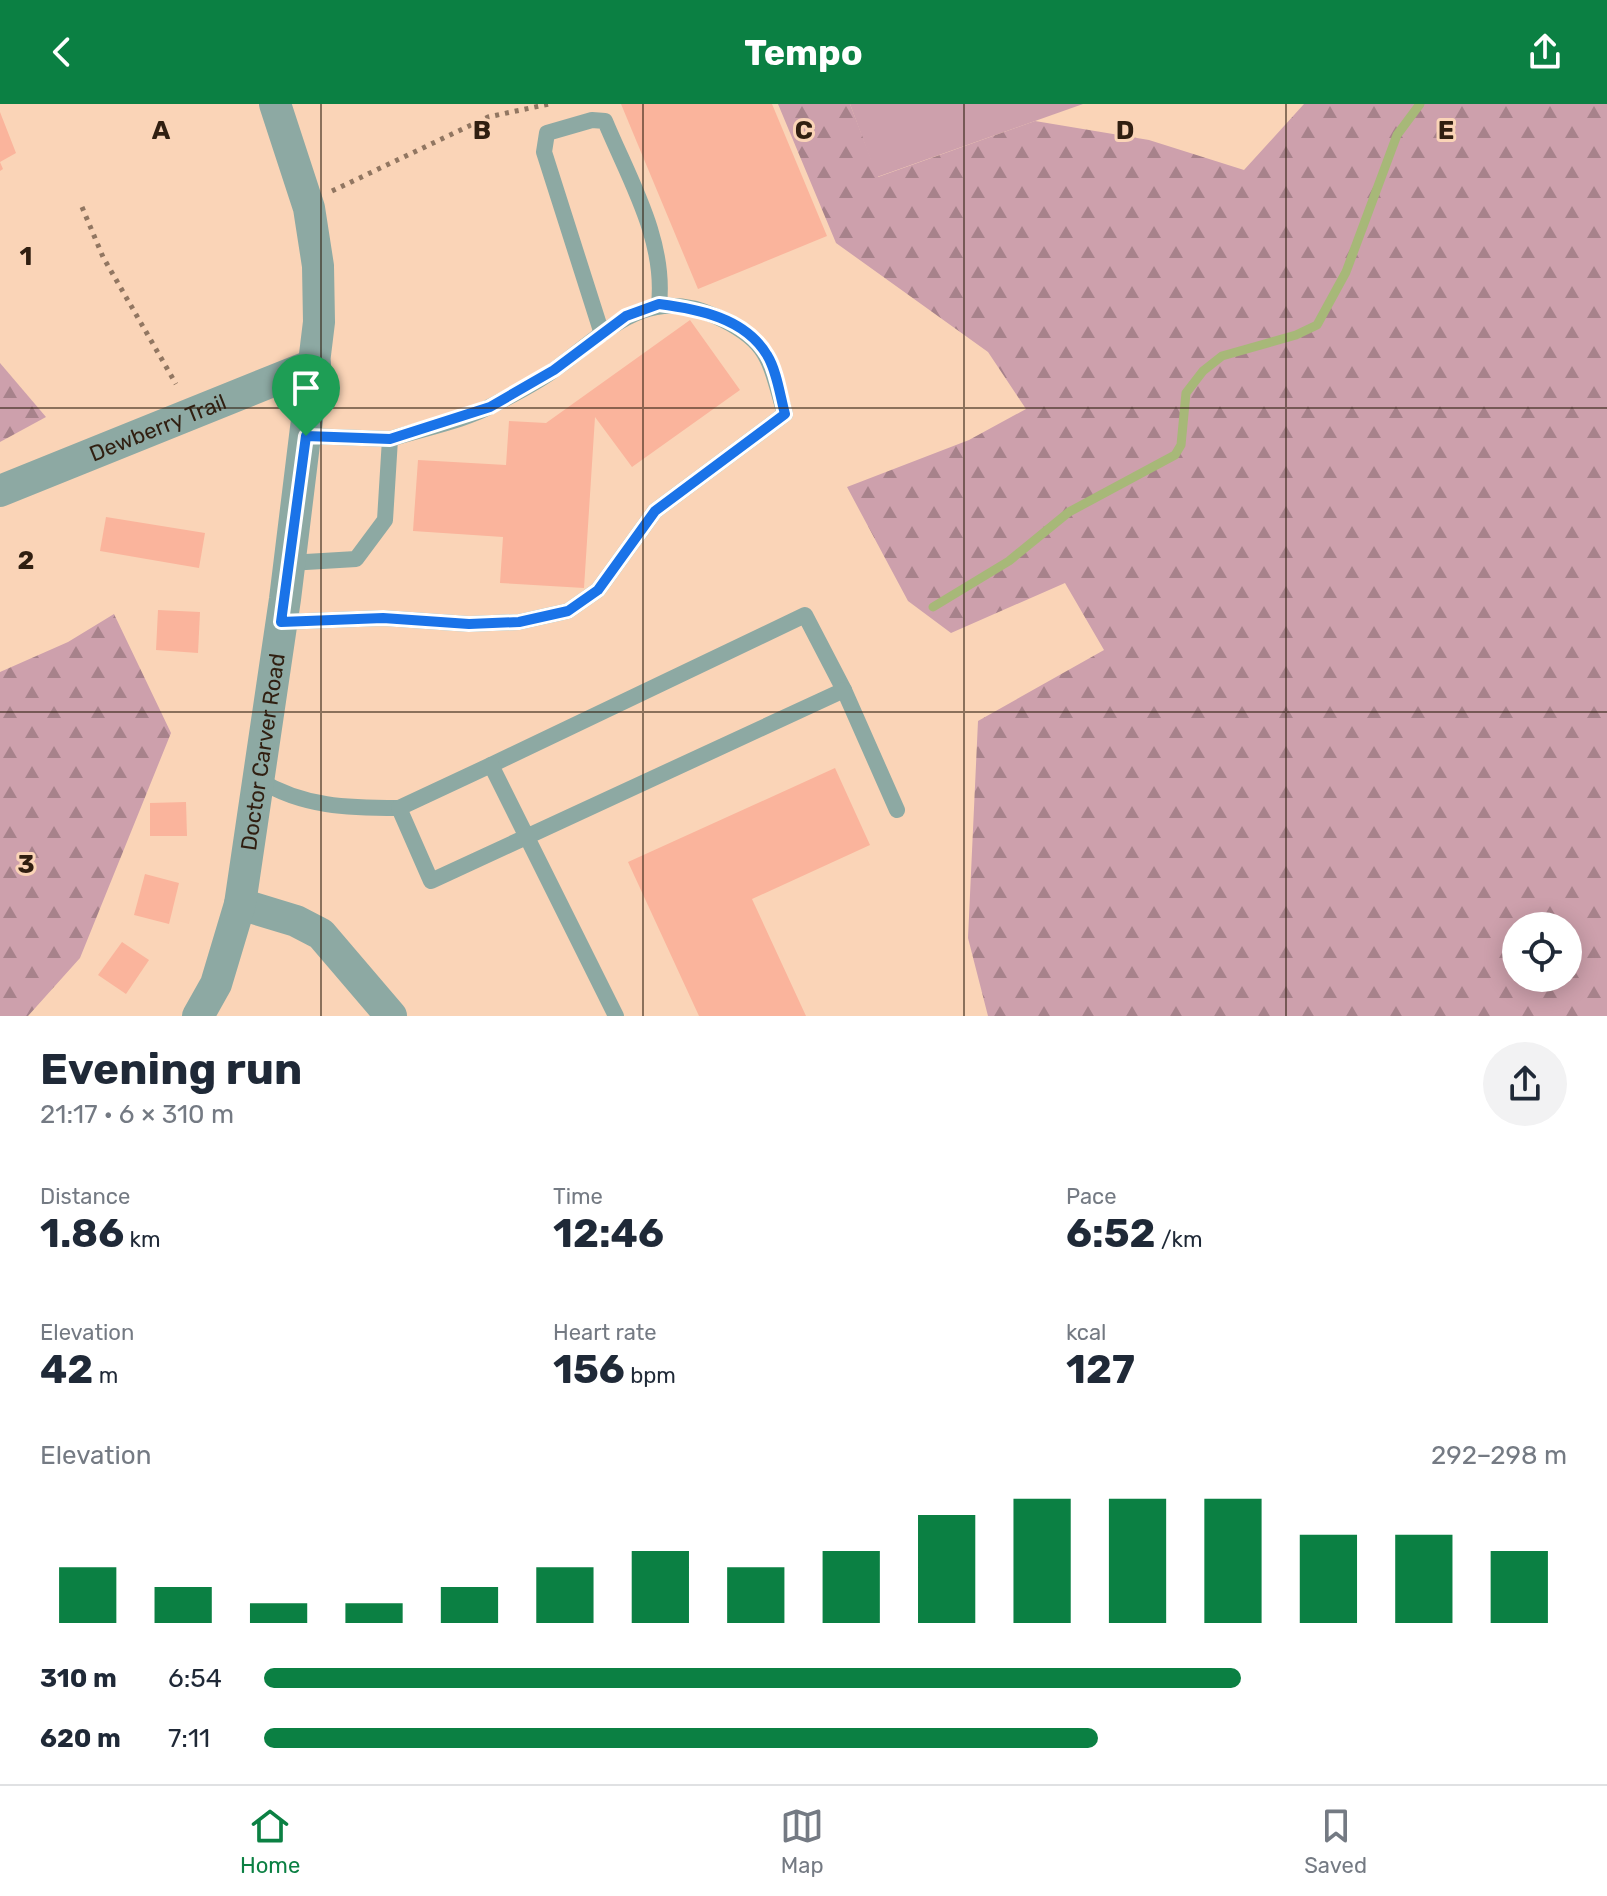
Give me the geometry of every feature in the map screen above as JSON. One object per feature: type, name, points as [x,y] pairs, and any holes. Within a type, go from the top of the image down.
[{"type":"street","name":"Doctor Carver Road","points":[[198,1016],[216,984],[240,904],[281,622],[319,322],[318,266],[309,208],[275,104]]},
{"type":"street","name":"Dewberry Trail","points":[[0,491],[315,364]]},
{"type":"street","points":[[240,904],[296,921],[321,934],[391,1016]]},
{"type":"lane","points":[[602,334],[544,152],[547,133],[592,120],[605,121],[657,247],[662,277],[659,304]]},
{"type":"lane","points":[[281,622],[383,618],[469,624],[519,622],[568,611],[598,590],[655,511],[785,414],[768,355],[745,330],[700,310],[659,304],[626,316],[554,370],[490,407],[390,439],[306,436]]},
{"type":"lane","points":[[289,563],[356,559],[385,520],[390,439]]},
{"type":"lane","points":[[259,780],[283,794],[334,807],[399,808],[805,615],[844,690],[897,810]]},
{"type":"lane","points":[[399,808],[431,881],[524,835],[844,690]]},
{"type":"lane","points":[[491,765],[616,1016]]},
{"type":"path","points":[[327,193],[488,117],[549,104]]},
{"type":"path","points":[[82,207],[103,257],[176,384]]},
{"type":"green space","points":[[778,104],[850,104],[878,177],[1035,121],[1149,140],[1244,170],[1304,104],[1607,104],[1607,1016],[988,1016],[968,938],[978,721],[1104,650],[1065,583],[951,633],[908,601],[847,487],[969,440],[1026,409],[988,352],[836,243]]},
{"type":"green space","points":[[850,104],[1083,104],[877,177]]},
{"type":"green space","points":[[0,363],[46,417],[0,442]]},
{"type":"green space","points":[[114,614],[171,733],[80,958],[28,1016],[0,1016],[0,672],[68,642]]},
{"type":"building","points":[[621,104],[772,104],[827,236],[698,289]]},
{"type":"building","points":[[0,112],[16,153],[0,162]]},
{"type":"building","points":[[690,320],[740,390],[632,467],[595,417],[584,588],[500,583],[503,537],[413,531],[418,460],[506,465],[509,421],[546,423]]},
{"type":"building","points":[[106,517],[205,533],[199,568],[100,551]]},
{"type":"building","points":[[158,610],[200,612],[198,653],[156,650]]},
{"type":"building","points":[[835,768],[870,845],[752,899],[806,1016],[699,1016],[628,862]]},
{"type":"building","points":[[186,802],[187,836],[150,836],[150,803]]},
{"type":"building","points":[[145,874],[179,883],[169,924],[134,915]]},
{"type":"building","points":[[122,942],[149,960],[126,994],[98,975]]},
{"type":"waterway","points":[[933,607],[1009,561],[1069,512],[1175,455],[1181,445],[1186,393],[1203,371],[1222,356],[1296,335],[1317,325],[1346,272],[1397,135],[1420,104]]},
{"type":"route","points":[[659,304],[700,310],[745,330],[768,355],[785,414],[655,511],[598,590],[568,611],[519,622],[469,624],[383,618],[281,622],[306,436],[390,439],[490,407],[554,370],[626,316],[659,304]]}]
